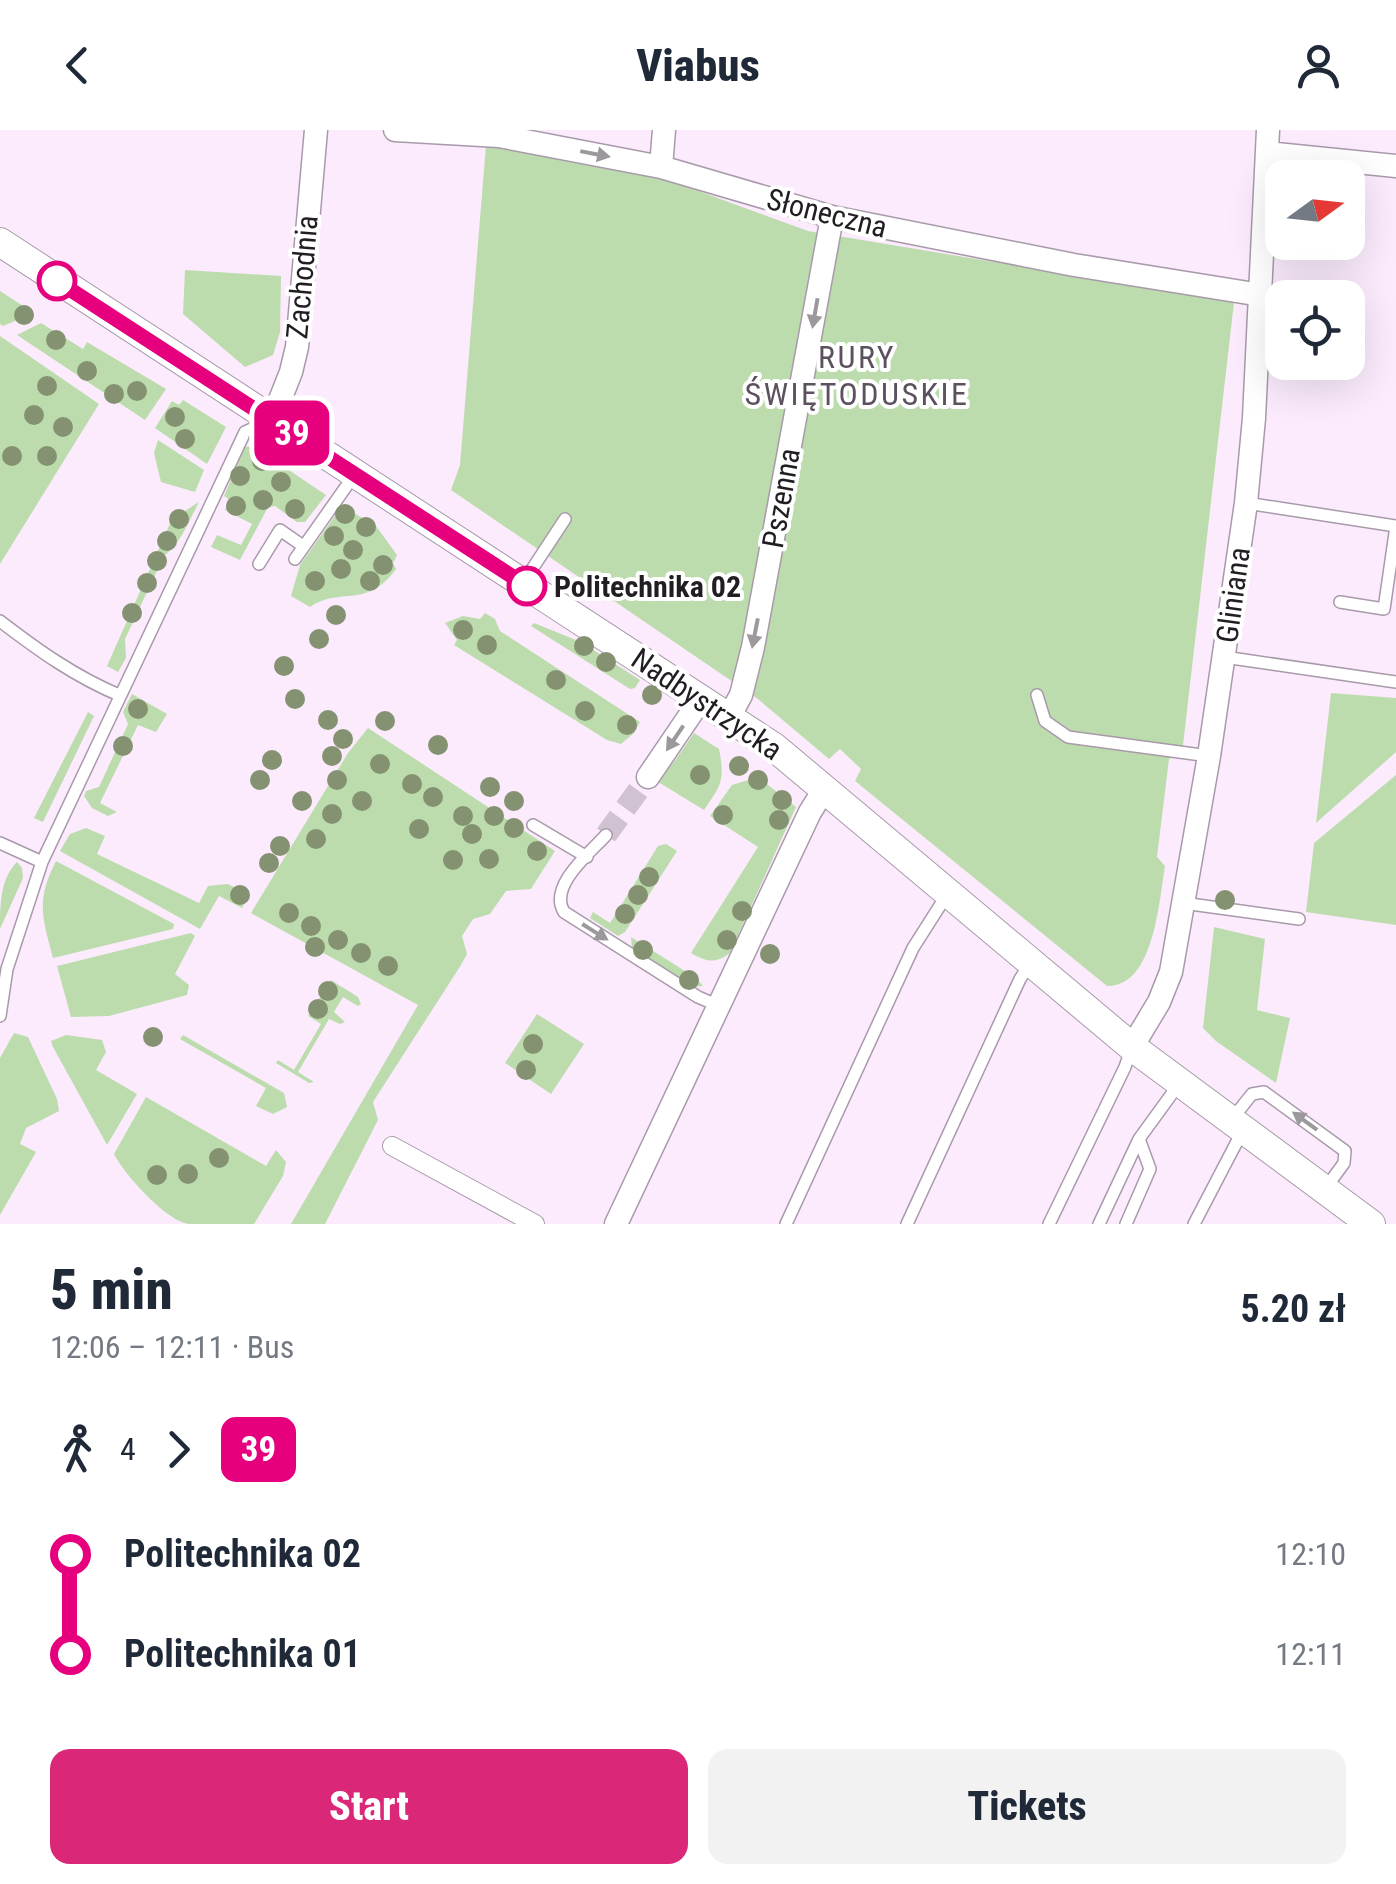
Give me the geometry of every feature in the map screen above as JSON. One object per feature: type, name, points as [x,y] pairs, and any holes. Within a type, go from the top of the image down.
[{"type":"street","name":"Zachodnia","points":[[272,420],[287,386],[297,347],[316,130]]},
{"type":"street","name":"Słoneczna","points":[[394,130],[480,132],[661,167],[832,218],[1074,266],[1261,294]]},
{"type":"street","points":[[661,167],[664,130]]},
{"type":"street","points":[[1268,142],[1396,166]]},
{"type":"street","name":"Gliniana","points":[[1132,1047],[1171,972],[1210,756],[1246,503],[1268,142]]},
{"type":"street","name":"Pszenna","points":[[729,717],[740,695],[753,646],[832,218]]},
{"type":"street","name":"Nadbystrzycka","points":[[0,242],[729,717],[826,788],[1132,1047],[1371,1224]]},
{"type":"street","points":[[648,777],[701,699]]},
{"type":"street","points":[[616,1224],[810,812],[826,788]]},
{"type":"street","points":[[392,1146],[535,1224]]},
{"type":"lane","points":[[0,1016],[7,969],[42,862],[245,432],[272,420]]},
{"type":"lane","points":[[296,558],[355,474]]},
{"type":"lane","points":[[1246,503],[1396,526],[1384,608],[1340,602]]},
{"type":"lane","points":[[522,582],[564,519]]},
{"type":"lane","points":[[259,564],[280,530],[303,546]]},
{"type":"lane","points":[[0,621],[58,665],[119,695]]},
{"type":"lane","points":[[1224,657],[1396,682]]},
{"type":"lane","points":[[1037,695],[1046,721],[1068,737],[1210,756]]},
{"type":"lane","points":[[533,825],[587,857]]},
{"type":"lane","points":[[606,834],[560,892],[559,904],[564,912],[719,1006]]},
{"type":"lane","points":[[0,844],[42,862]]},
{"type":"lane","points":[[786,1224],[913,948],[948,893]]},
{"type":"lane","points":[[1183,903],[1299,919]]},
{"type":"lane","points":[[907,1224],[1020,979],[1032,962]]},
{"type":"lane","points":[[1049,1224],[1126,1067],[1132,1047]]},
{"type":"lane","points":[[1100,1224],[1139,1139],[1179,1084]]},
{"type":"lane","points":[[1194,1224],[1252,1094],[1264,1092],[1345,1151],[1344,1164],[1326,1189]]},
{"type":"lane","points":[[1126,1224],[1150,1168],[1139,1139]]},
{"type":"green space","points":[[486,145],[644,171],[808,231],[1234,302],[1182,754],[1169,759],[1157,857],[1165,866],[1160,900],[1144,958],[1123,983],[1107,986],[855,781],[861,769],[840,749],[829,759],[758,699],[451,490],[460,465]]},
{"type":"green space","points":[[185,270],[281,276],[280,332],[273,355],[245,367],[183,314]]},
{"type":"green space","points":[[0,291],[34,313],[3,326]]},
{"type":"green space","points":[[41,323],[83,349],[87,342],[166,389],[145,420],[17,335]]},
{"type":"green space","points":[[0,336],[99,404],[0,564]]},
{"type":"green space","points":[[183,400],[226,427],[207,464],[155,428],[172,401],[179,405]]},
{"type":"green space","points":[[158,440],[204,470],[195,492],[161,482],[154,453]]},
{"type":"green space","points":[[253,446],[326,495],[305,522],[297,522],[275,506],[268,507],[240,560],[211,547],[217,535],[241,545],[252,524],[225,510],[230,500],[224,496],[245,447]]},
{"type":"green space","points":[[199,502],[180,538],[164,556],[125,639],[126,658],[118,672],[107,666],[172,519]]},
{"type":"green space","points":[[342,506],[376,526],[397,555],[393,563],[396,569],[385,582],[364,594],[332,598],[310,607],[291,596],[300,565]]},
{"type":"green space","points":[[485,613],[495,619],[500,631],[640,722],[634,733],[621,744],[607,740],[454,645],[457,640],[445,623],[463,616],[480,619]]},
{"type":"green space","points":[[534,623],[581,642],[640,680],[630,689],[531,626]]},
{"type":"green space","points":[[1331,693],[1396,698],[1396,752],[1316,823]]},
{"type":"green space","points":[[132,694],[167,714],[156,732],[138,725],[100,803],[117,812],[108,816],[92,808],[84,796],[86,791],[99,787],[128,724],[123,712]]},
{"type":"green space","points":[[88,712],[94,716],[43,822],[34,818]]},
{"type":"green space","points":[[368,728],[555,851],[531,889],[506,891],[490,914],[473,919],[462,936],[467,954],[373,1102],[378,1120],[325,1224],[291,1224],[418,1005],[251,913],[348,753]]},
{"type":"green space","points":[[694,733],[719,749],[721,760],[720,784],[704,810],[655,780],[674,762]]},
{"type":"green space","points":[[1396,775],[1396,925],[1306,912],[1314,843]]},
{"type":"green space","points":[[758,777],[796,807],[730,953],[706,960],[691,953],[758,847],[710,816],[732,785]]},
{"type":"green space","points":[[86,828],[105,836],[97,854],[199,903],[208,886],[228,884],[249,895],[242,908],[219,896],[200,929],[60,851],[70,834]]},
{"type":"green space","points":[[666,844],[677,851],[625,932],[618,936],[590,918],[593,912],[610,923],[658,846]]},
{"type":"green space","points":[[56,861],[174,924],[173,929],[53,958],[43,898]]},
{"type":"green space","points":[[17,862],[23,878],[0,929],[4,884]]},
{"type":"green space","points":[[1214,927],[1265,939],[1257,1010],[1290,1018],[1276,1083],[1203,1028]]},
{"type":"green space","points":[[191,933],[195,936],[175,974],[189,985],[187,995],[109,1016],[71,1017],[57,966]]},
{"type":"green space","points":[[631,937],[703,986],[692,987],[632,948]]},
{"type":"green space","points":[[331,980],[358,997],[361,1004],[343,997],[334,1012],[345,1022],[329,1019],[298,1072],[314,1082],[309,1083],[276,1063],[278,1060],[294,1070],[321,1024],[308,1016]]},
{"type":"green space","points":[[537,1014],[584,1044],[551,1094],[505,1063]]},
{"type":"green space","points":[[14,1033],[28,1037],[59,1111],[26,1128],[20,1144],[36,1152],[0,1215],[0,1058]]},
{"type":"green space","points":[[66,1035],[102,1040],[106,1052],[96,1070],[137,1094],[107,1145],[53,1047],[51,1041]]},
{"type":"green space","points":[[183,1035],[284,1093],[287,1107],[273,1114],[256,1106],[266,1088],[180,1039]]},
{"type":"green space","points":[[146,1097],[266,1166],[276,1150],[286,1162],[283,1176],[254,1224],[189,1224],[169,1215],[136,1185],[114,1154]]},
{"type":"tunnel","points":[[606,835],[648,777]]},
{"type":"bus line","name":"39","points":[[57,281],[527,586]]},
{"type":"place","name":"Politechnika 02","points":[[527,586]]},
{"type":"district","name":"RURY ŚWIĘTODUSKIE","points":[[857,376]]}]
